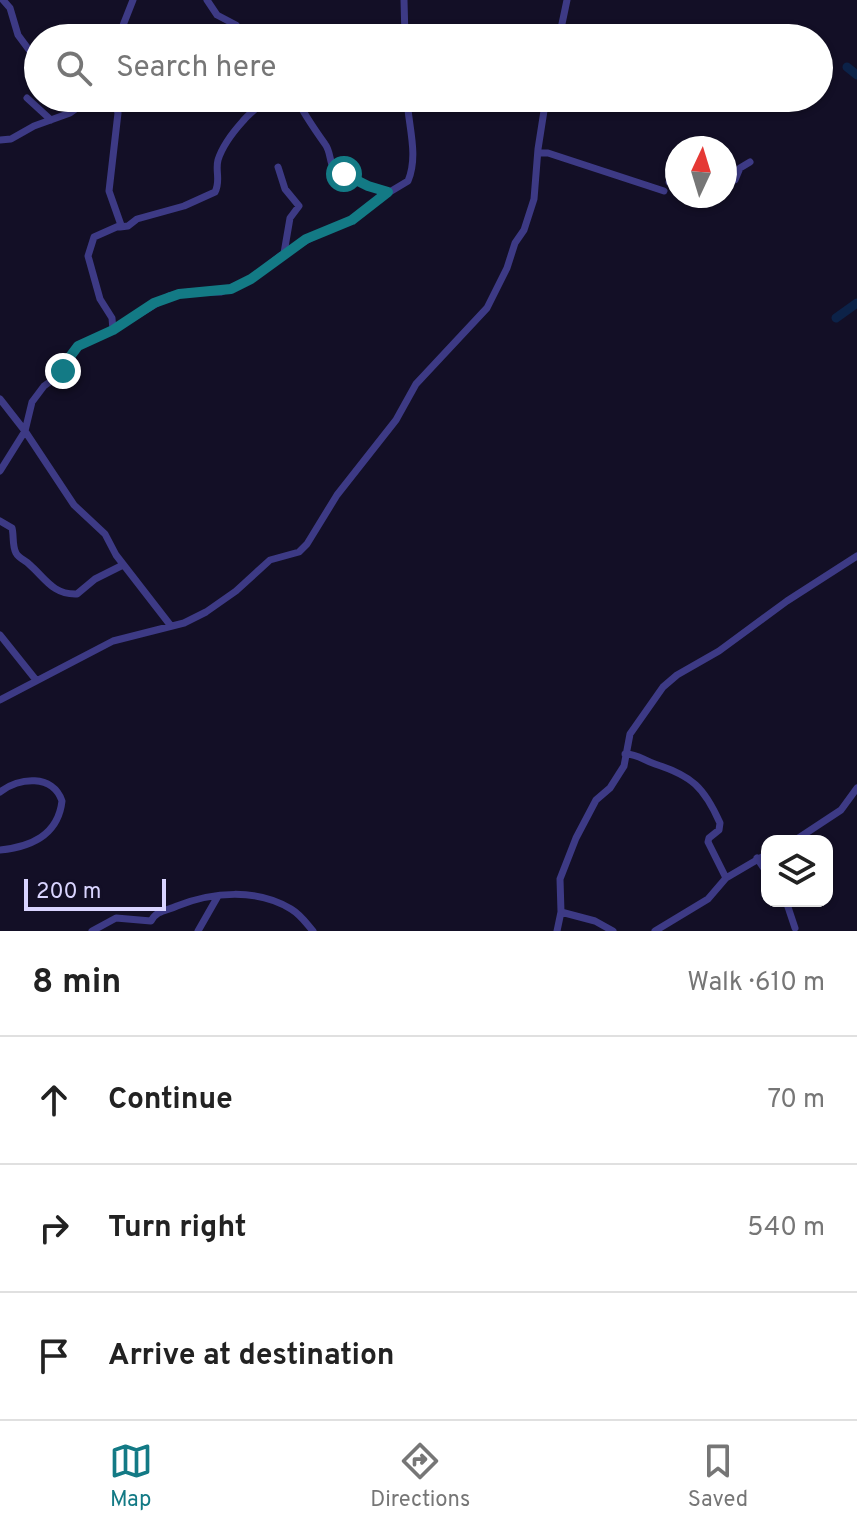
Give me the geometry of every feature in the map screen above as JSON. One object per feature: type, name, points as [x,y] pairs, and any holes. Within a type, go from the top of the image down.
[{"type":"street","points":[[3,0],[10,8],[18,35],[24,43]]},
{"type":"street","points":[[124,24],[133,0]]},
{"type":"street","points":[[207,0],[217,15],[234,24]]},
{"type":"street","points":[[404,0],[405,24]]},
{"type":"street","points":[[562,24],[567,0]]},
{"type":"street","points":[[42,112],[51,120]]},
{"type":"street","points":[[0,140],[11,139],[71,112]]},
{"type":"street","points":[[118,112],[109,191],[118,212],[120,227]]},
{"type":"street","points":[[113,330],[112,318],[100,299],[89,249],[94,237],[215,192],[219,159],[244,119],[255,112]]},
{"type":"street","points":[[305,112],[317,136],[327,146],[334,169],[388,192]]},
{"type":"street","points":[[0,471],[25,431],[32,402],[44,386],[62,373],[73,351],[83,343],[113,330],[169,296],[231,289],[251,279],[284,253],[320,233],[345,224],[408,181],[412,169],[408,112]]},
{"type":"street","points":[[0,700],[113,641],[184,623],[212,609],[270,560],[299,552],[307,544],[337,495],[396,420],[416,384],[487,308],[528,217],[536,186],[544,112]]},
{"type":"street","points":[[538,153],[548,153],[664,191]]},
{"type":"street","points":[[737,175],[740,168],[750,162]]},
{"type":"street","points":[[278,167],[285,189],[299,206],[290,218],[284,253]]},
{"type":"street","points":[[0,399],[74,505],[105,534],[123,565],[171,626]]},
{"type":"street","points":[[0,521],[12,528],[14,551],[19,557],[28,562],[44,581],[66,594],[77,594],[95,579],[123,565]]},
{"type":"street","points":[[557,931],[561,912],[560,879],[576,838],[596,800],[610,788],[624,766],[630,734],[671,680],[719,651],[787,601],[857,556]]},
{"type":"street","points":[[0,635],[36,680]]},
{"type":"street","points":[[625,754],[639,755],[675,770],[696,784],[720,823],[720,828],[709,838],[708,845],[726,878]]},
{"type":"street","points":[[0,792],[15,782],[44,782],[56,789],[62,801],[54,824],[43,837],[25,847],[0,850]]},
{"type":"street","points":[[803,835],[841,810],[857,788]]},
{"type":"street","points":[[655,931],[708,899],[726,878],[761,856]]},
{"type":"street","points":[[757,858],[761,864]]},
{"type":"street","points":[[92,931],[116,918],[148,922],[156,913],[194,898],[247,895],[290,908],[313,931]]},
{"type":"street","points":[[198,931],[218,896]]},
{"type":"street","points":[[788,907],[795,928]]},
{"type":"street","points":[[561,912],[595,921],[613,931]]},
{"type":"waterway","points":[[847,67],[857,75]]},
{"type":"waterway","points":[[836,318],[857,303]]},
{"type":"route","points":[[63,371],[78,346],[113,330],[154,303],[189,292],[231,289],[251,279],[306,239],[352,220],[388,192],[344,174]]}]
